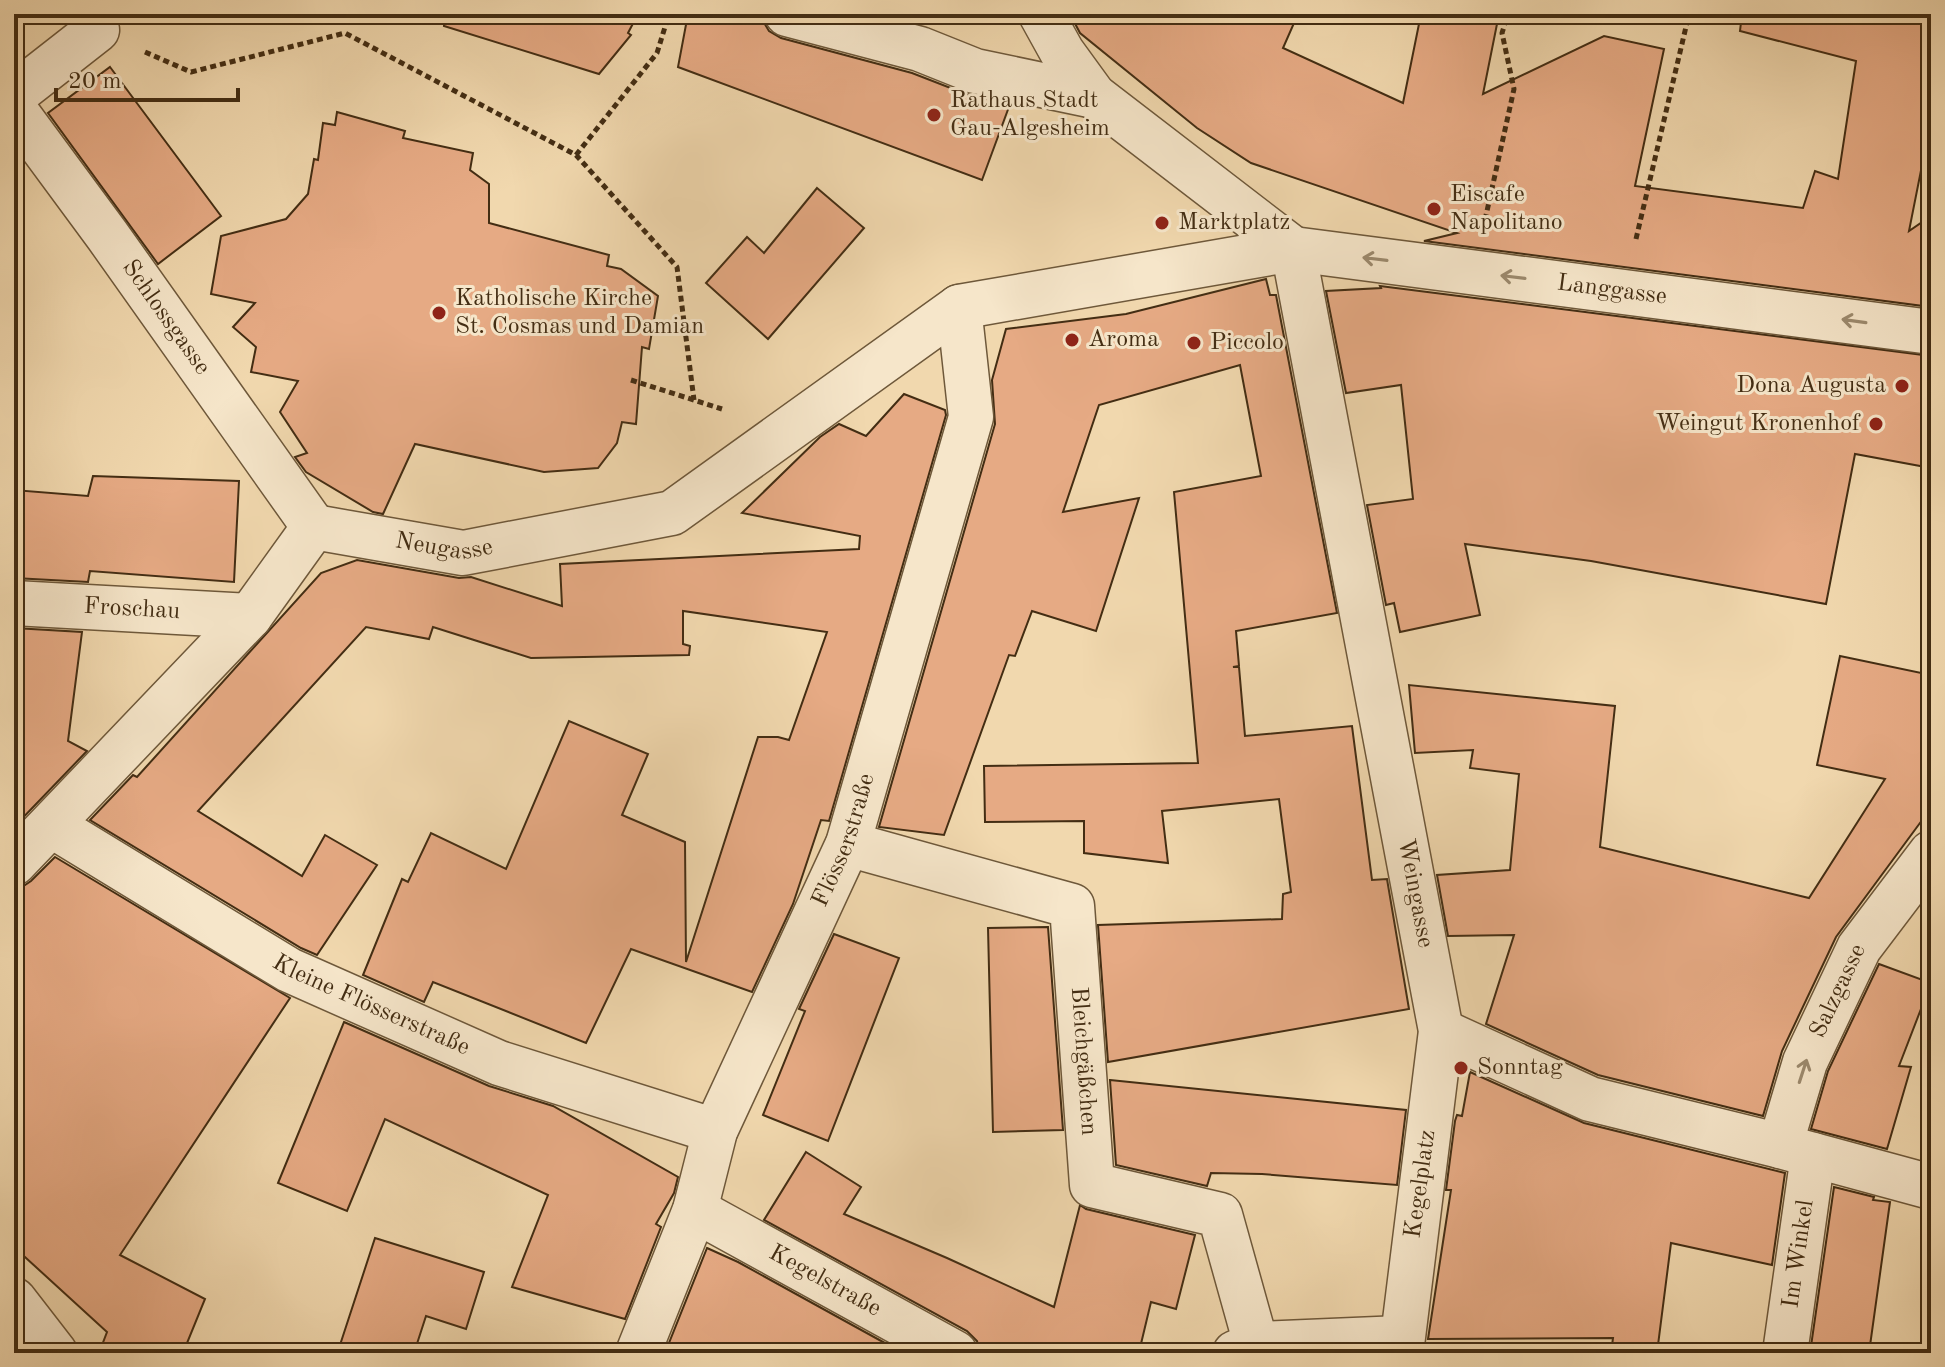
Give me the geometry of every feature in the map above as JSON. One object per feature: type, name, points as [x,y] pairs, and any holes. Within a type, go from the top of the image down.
[{"type":"street","points":[[787,14],[920,49],[975,71],[1094,96]]},
{"type":"street","points":[[1041,14],[1062,52],[1094,96],[1293,249]]},
{"type":"street","points":[[14,95],[97,30]]},
{"type":"street","name":"Schlossgasse","points":[[14,109],[314,527]]},
{"type":"street","points":[[959,307],[1293,249]]},
{"type":"street","name":"Langgasse","points":[[1293,249],[1931,332]]},
{"type":"street","name":"Weingasse","points":[[1293,249],[1441,1031]]},
{"type":"street","name":"Neugasse","points":[[314,527],[463,553],[672,513],[959,307]]},
{"type":"street","name":"Flösserstraße","points":[[638,1353],[695,1210],[715,1131],[848,844],[971,417],[959,307]]},
{"type":"street","points":[[14,863],[250,616],[314,527]]},
{"type":"street","name":"Froschau","points":[[14,603],[250,616]]},
{"type":"street","name":"Kleine Flösserstraße","points":[[51,825],[289,970],[499,1063],[715,1131]]},
{"type":"street","name":"Bleichgäßchen","points":[[848,844],[1072,906],[1092,1185],[1220,1215],[1245,1349]]},
{"type":"street","name":"Salzgasse","points":[[1797,1150],[1805,1062],[1859,948],[1931,853]]},
{"type":"street","points":[[1441,1031],[1590,1099],[1797,1150],[1926,1186]]},
{"type":"street","name":"Kegelplatz","points":[[1245,1349],[1401,1345],[1441,1031]]},
{"type":"street","name":"Im Winkel","points":[[1785,1353],[1797,1150]]},
{"type":"street","name":"Kegelstraße","points":[[695,1210],[955,1353]]},
{"type":"street","points":[[14,1300],[55,1353]]},
{"type":"path","points":[[576,155],[657,53],[669,14]]},
{"type":"path","points":[[1474,272],[1514,89],[1502,33],[1508,14]]},
{"type":"path","points":[[1624,291],[1689,14]]},
{"type":"path","points":[[97,30],[191,72],[345,33],[576,155],[677,267],[694,400]]},
{"type":"path","points":[[631,380],[786,431]]},
{"type":"path","points":[[1926,1186],[1931,1331]]},
{"type":"building","points":[[445,14],[638,14],[628,33],[631,35],[599,74],[444,26]]},
{"type":"building","points":[[688,14],[763,14],[769,31],[781,38],[912,73],[966,94],[1010,104],[982,180],[678,67]]},
{"type":"building","points":[[1070,14],[1298,14],[1283,48],[1403,103],[1421,14],[1499,14],[1483,94],[1604,36],[1664,49],[1635,186],[1803,208],[1815,171],[1838,179],[1856,61],[1740,31],[1742,14],[1931,14],[1931,120],[1909,231],[1931,216],[1931,307],[1424,241],[1457,233],[1251,163],[1197,128],[1080,33]]},
{"type":"building","points":[[110,67],[221,216],[158,264],[48,113]]},
{"type":"building","name":"Katholische Kirche St. Cosmas und Damian","points":[[337,112],[405,131],[403,138],[473,153],[470,170],[489,184],[489,223],[609,255],[607,266],[621,269],[658,296],[649,349],[642,347],[636,424],[622,422],[617,443],[598,468],[544,472],[415,444],[383,514],[373,512],[306,472],[295,457],[307,453],[280,412],[298,381],[251,372],[256,347],[233,327],[255,303],[211,294],[221,236],[286,219],[308,194],[314,159],[318,160],[323,123],[335,125]]},
{"type":"building","points":[[817,188],[864,228],[768,339],[706,283],[747,237],[764,253]]},
{"type":"building","points":[[1266,279],[1270,295],[1276,295],[1337,613],[1236,631],[1239,666],[1233,667],[1239,667],[1245,736],[1352,726],[1372,880],[1387,879],[1409,1009],[1108,1062],[1098,925],[1282,919],[1283,894],[1291,892],[1279,799],[1162,811],[1168,863],[1084,853],[1084,821],[985,822],[984,766],[1198,763],[1174,492],[1261,476],[1240,365],[1099,405],[1063,512],[1139,498],[1096,631],[1032,611],[1015,656],[1009,655],[944,835],[879,827],[995,424],[992,380],[1006,329],[1126,314]]},
{"type":"building","points":[[1380,286],[1931,356],[1931,468],[1855,454],[1826,604],[1591,561],[1465,544],[1480,615],[1400,632],[1394,603],[1386,605],[1367,505],[1413,499],[1401,385],[1346,393],[1326,291]]},
{"type":"building","points":[[904,394],[945,410],[946,415],[829,821],[821,820],[793,904],[752,992],[631,949],[586,1043],[433,982],[424,1002],[363,975],[402,879],[408,882],[431,833],[506,869],[569,721],[648,754],[622,815],[685,842],[686,962],[758,737],[789,740],[827,632],[683,611],[683,644],[690,646],[689,655],[531,658],[433,627],[429,639],[366,627],[198,811],[302,876],[325,835],[377,865],[317,955],[90,820],[133,775],[137,777],[321,573],[357,560],[459,578],[471,577],[562,606],[560,564],[859,549],[860,536],[742,513],[820,437],[839,424],[866,436]]},
{"type":"building","points":[[93,476],[239,481],[234,582],[90,571],[88,582],[14,578],[14,490],[88,496]]},
{"type":"building","points":[[14,628],[82,632],[68,741],[87,751],[14,827]]},
{"type":"building","points":[[1840,656],[1931,675],[1931,808],[1836,937],[1782,1051],[1763,1116],[1598,1075],[1486,1024],[1514,935],[1448,936],[1437,875],[1510,870],[1519,774],[1470,768],[1473,750],[1415,753],[1409,685],[1615,706],[1600,847],[1809,898],[1885,779],[1817,765]]},
{"type":"building","points":[[55,857],[290,998],[120,1255],[205,1299],[183,1353],[99,1353],[107,1332],[14,1247],[14,887],[22,887],[31,881]]},
{"type":"building","points":[[1048,927],[1063,1130],[993,1132],[988,928]]},
{"type":"building","points":[[834,934],[899,958],[828,1141],[763,1115],[805,1011],[799,1009]]},
{"type":"building","points":[[1879,964],[1931,983],[1899,1066],[1911,1067],[1887,1149],[1811,1129],[1828,1071]]},
{"type":"building","points":[[344,1022],[489,1086],[553,1106],[678,1177],[674,1193],[656,1224],[661,1227],[625,1319],[512,1287],[548,1195],[385,1119],[347,1211],[278,1183]]},
{"type":"building","points":[[1470,1072],[1584,1123],[1785,1173],[1772,1265],[1671,1243],[1657,1353],[1611,1353],[1613,1338],[1428,1339],[1451,1190],[1446,1190],[1455,1121],[1457,1115],[1462,1116]]},
{"type":"building","points":[[1110,1080],[1406,1110],[1397,1185],[1211,1173],[1207,1186],[1116,1165]]},
{"type":"building","points":[[806,1152],[861,1187],[844,1214],[1054,1307],[1080,1205],[1195,1235],[1176,1309],[1151,1302],[1140,1348],[1152,1353],[980,1353],[977,1341],[967,1331],[764,1220]]},
{"type":"building","points":[[1834,1187],[1874,1197],[1873,1200],[1890,1202],[1869,1353],[1810,1353]]},
{"type":"building","points":[[375,1238],[484,1272],[466,1329],[426,1316],[414,1353],[367,1353],[340,1345]]},
{"type":"building","points":[[707,1248],[738,1262],[903,1353],[665,1353]]},
{"type":"place","name":"Rathaus Stadt Gau-Algesheim","points":[[934,115]]},
{"type":"place","name":"Eiscafe Napolitano","points":[[1434,209]]},
{"type":"place","name":"Marktplatz","points":[[1162,223]]},
{"type":"place","name":"Katholische Kirche St. Cosmas und Damian","points":[[439,313]]},
{"type":"place","name":"Aroma","points":[[1072,340]]},
{"type":"place","name":"Piccolo","points":[[1194,343]]},
{"type":"place","name":"Dona Augusta","points":[[1902,386]]},
{"type":"place","name":"Weingut Kronenhof","points":[[1876,424]]},
{"type":"place","name":"Sonntag","points":[[1461,1068]]}]
